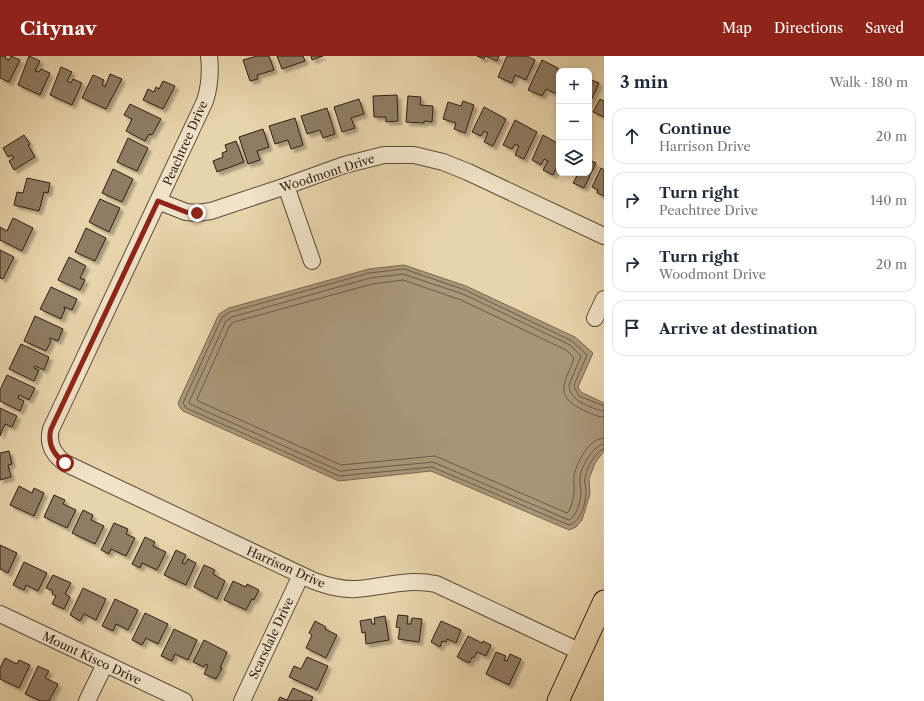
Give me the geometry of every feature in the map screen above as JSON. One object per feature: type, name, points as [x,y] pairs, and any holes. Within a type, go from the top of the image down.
[{"type":"main road","points":[[558,701],[604,600]]},
{"type":"street","name":"Peachtree Drive","points":[[51,446],[51,429],[205,101],[210,86],[209,56]]},
{"type":"street","name":"Woodmont Drive","points":[[158,201],[186,212],[197,213],[223,208],[344,165],[384,155],[401,154],[428,157],[468,172],[604,236]]},
{"type":"street","points":[[286,186],[312,261]]},
{"type":"street","points":[[595,318],[604,300]]},
{"type":"street","name":"Harrison Drive","points":[[51,446],[54,453],[65,463],[314,581],[339,588],[355,589],[413,581],[423,581],[436,584],[581,652]]},
{"type":"street","name":"Scarsdale Drive","points":[[242,701],[301,575]]},
{"type":"street","name":"Mount Kisco Drive","points":[[0,614],[184,701]]},
{"type":"street","points":[[87,701],[105,664]]},
{"type":"water","points":[[404,265],[466,286],[575,337],[593,353],[578,387],[581,392],[604,403],[604,451],[595,463],[589,479],[590,494],[582,520],[576,527],[569,530],[431,471],[339,481],[183,411],[180,408],[178,403],[219,314],[229,308],[369,269]]},
{"type":"building","points":[[0,56],[6,56],[5,58],[9,60],[11,56],[20,60],[9,82],[0,78]]},
{"type":"building","points":[[29,56],[40,61],[35,71],[39,72],[41,69],[50,73],[40,95],[18,85]]},
{"type":"building","points":[[257,56],[269,56],[274,70],[257,75],[258,79],[250,81],[243,60]]},
{"type":"building","points":[[277,56],[303,56],[305,61],[282,69]]},
{"type":"building","points":[[311,56],[323,56],[312,60]]},
{"type":"building","points":[[477,56],[485,56],[484,59]]},
{"type":"building","points":[[485,56],[499,56],[497,61]]},
{"type":"building","points":[[507,56],[527,56],[535,60],[526,80],[515,75],[512,83],[498,77]]},
{"type":"building","points":[[542,60],[558,68],[556,68],[556,94],[546,89],[542,96],[528,90]]},
{"type":"building","points":[[61,67],[72,72],[67,81],[71,83],[73,79],[82,83],[72,105],[50,95]]},
{"type":"building","points":[[110,74],[122,79],[106,109],[82,98],[93,75],[104,80],[102,85],[105,87]]},
{"type":"building","points":[[592,80],[599,83],[592,98]]},
{"type":"building","points":[[163,81],[175,86],[163,109],[143,100],[148,89],[154,92],[156,87],[159,89]]},
{"type":"building","points":[[397,95],[398,121],[386,122],[386,117],[374,117],[373,96]]},
{"type":"building","points":[[408,96],[421,97],[420,105],[433,106],[432,122],[406,122]]},
{"type":"building","points":[[359,99],[364,114],[351,118],[355,128],[342,132],[334,107]]},
{"type":"building","points":[[600,99],[604,101],[604,117],[593,112]]},
{"type":"building","points":[[463,101],[474,105],[465,133],[454,129],[456,123],[443,119],[448,102],[461,106]]},
{"type":"building","points":[[130,104],[161,119],[152,135],[149,134],[145,141],[126,131],[132,119],[124,115]]},
{"type":"building","points":[[484,107],[506,119],[493,146],[484,142],[488,133],[484,131],[481,136],[472,132]]},
{"type":"building","points":[[327,108],[335,134],[323,138],[320,130],[307,134],[301,116]]},
{"type":"building","points":[[295,118],[303,145],[291,149],[288,140],[275,144],[269,126]]},
{"type":"building","points":[[515,120],[537,132],[524,159],[515,155],[519,146],[515,144],[512,149],[503,145]]},
{"type":"building","points":[[263,129],[269,147],[257,151],[260,160],[248,164],[239,137]]},
{"type":"building","points":[[24,135],[30,144],[28,145],[35,157],[14,170],[9,161],[14,158],[12,155],[8,157],[3,148]]},
{"type":"building","points":[[543,135],[556,142],[556,168],[553,175],[543,170],[548,161],[544,159],[541,165],[532,160]]},
{"type":"building","points":[[128,138],[148,148],[137,171],[117,162]]},
{"type":"building","points":[[236,141],[244,162],[217,172],[213,161],[223,157],[222,153],[227,151],[225,145]]},
{"type":"building","points":[[592,161],[596,163],[592,171]]},
{"type":"building","points":[[601,168],[604,170],[604,196],[597,193],[598,190],[592,187]]},
{"type":"building","points":[[113,169],[133,179],[122,202],[102,193]]},
{"type":"building","points":[[577,176],[590,176],[584,188],[573,183]]},
{"type":"building","points":[[27,178],[50,183],[48,193],[44,192],[39,211],[14,205],[17,192],[23,193]]},
{"type":"building","points":[[100,199],[120,208],[109,232],[89,222]]},
{"type":"building","points":[[13,218],[33,228],[22,251],[0,240],[0,227],[7,231]]},
{"type":"building","points":[[86,228],[106,238],[95,261],[75,252]]},
{"type":"building","points":[[0,250],[14,257],[3,279],[0,278]]},
{"type":"building","points":[[69,257],[86,266],[80,278],[85,280],[80,290],[58,280]]},
{"type":"building","points":[[51,287],[77,299],[72,310],[64,307],[65,309],[61,319],[40,309]]},
{"type":"building","points":[[35,316],[63,329],[58,341],[49,339],[51,341],[46,351],[24,341]]},
{"type":"building","points":[[21,344],[49,357],[44,370],[35,366],[34,368],[39,370],[34,381],[9,369]]},
{"type":"building","points":[[7,375],[35,388],[29,400],[19,395],[18,398],[24,401],[20,411],[0,401],[0,390]]},
{"type":"building","points":[[0,408],[17,416],[12,427],[5,424],[0,436]]},
{"type":"building","points":[[9,451],[12,464],[8,465],[11,477],[0,480],[0,453]]},
{"type":"building","points":[[19,486],[32,493],[34,488],[44,493],[34,516],[10,505]]},
{"type":"building","points":[[54,495],[65,500],[63,504],[76,510],[67,528],[44,517]]},
{"type":"building","points":[[83,510],[93,515],[91,520],[104,526],[95,544],[72,533]]},
{"type":"building","points":[[114,523],[128,529],[126,534],[135,538],[126,556],[111,549],[109,554],[101,550]]},
{"type":"building","points":[[145,537],[155,542],[153,546],[166,552],[157,570],[142,563],[140,568],[132,564]]},
{"type":"building","points":[[0,545],[17,553],[8,573],[0,569]]},
{"type":"building","points":[[176,550],[186,555],[182,563],[185,564],[188,559],[196,563],[186,585],[164,575]]},
{"type":"building","points":[[24,562],[47,573],[38,591],[26,585],[24,590],[13,585]]},
{"type":"building","points":[[204,565],[215,570],[213,574],[225,581],[217,599],[194,587]]},
{"type":"building","points":[[53,575],[71,583],[65,594],[70,597],[64,609],[52,604],[56,596],[52,594],[53,591],[46,588]]},
{"type":"building","points":[[233,581],[246,587],[247,584],[259,590],[254,600],[252,599],[246,610],[224,600]]},
{"type":"building","points":[[83,588],[106,599],[96,620],[84,614],[80,621],[70,615]]},
{"type":"building","points":[[115,599],[138,610],[128,630],[116,624],[113,631],[102,626]]},
{"type":"building","points":[[145,613],[168,624],[158,644],[146,638],[142,645],[132,640]]},
{"type":"building","points":[[398,615],[408,616],[407,624],[411,624],[412,618],[422,619],[419,642],[398,639],[400,628],[396,627]]},
{"type":"building","points":[[385,616],[389,640],[366,644],[365,632],[362,633],[360,621],[371,619],[372,624],[375,624],[374,618]]},
{"type":"building","points":[[315,621],[326,627],[325,629],[337,635],[326,658],[306,648],[312,635],[309,633]]},
{"type":"building","points":[[441,621],[461,630],[456,643],[447,639],[446,642],[442,641],[440,647],[431,642]]},
{"type":"building","points":[[174,629],[197,640],[188,660],[175,654],[172,661],[161,656]]},
{"type":"building","points":[[468,636],[482,643],[483,641],[491,645],[486,656],[477,652],[469,663],[457,657]]},
{"type":"building","points":[[204,640],[227,652],[220,668],[222,668],[216,679],[204,674],[208,665],[206,664],[204,667],[193,662]]},
{"type":"building","points":[[496,652],[506,656],[504,660],[507,661],[510,654],[521,659],[509,685],[486,674]]},
{"type":"building","points":[[307,657],[328,666],[317,690],[289,677],[294,666],[301,669]]},
{"type":"building","points":[[5,658],[17,664],[19,660],[30,665],[19,688],[0,679],[0,668]]},
{"type":"building","points":[[38,666],[49,671],[45,678],[58,684],[49,701],[41,701],[25,694]]},
{"type":"building","points":[[293,688],[313,697],[311,701],[278,701],[280,697],[287,700]]},
{"type":"route","points":[[65,463],[54,453],[51,446],[51,429],[158,201],[186,212],[197,213]]}]
